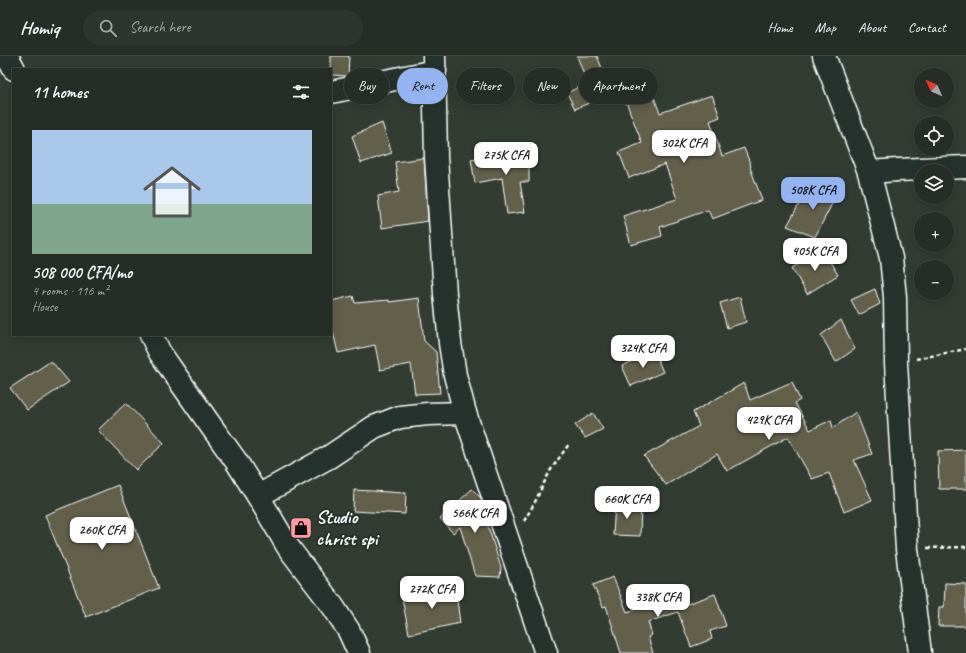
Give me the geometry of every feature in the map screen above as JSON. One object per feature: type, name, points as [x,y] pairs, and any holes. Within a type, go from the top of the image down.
[{"type":"street","points":[[6,56],[13,68]]},
{"type":"street","points":[[824,56],[869,172],[891,258],[895,297],[896,363],[907,549],[920,653]]},
{"type":"street","points":[[332,92],[434,63],[436,157],[445,294],[455,375],[509,545],[546,653]]},
{"type":"street","points":[[869,172],[966,167]]},
{"type":"street","points":[[152,336],[160,353],[236,460],[288,547],[332,605],[349,631],[360,653]]},
{"type":"street","points":[[258,496],[329,457],[374,427],[400,417],[428,414],[466,413]]},
{"type":"path","points":[[896,363],[966,349]]},
{"type":"path","points":[[509,545],[534,504],[550,471],[569,444]]},
{"type":"path","points":[[907,549],[966,547]]},
{"type":"building","points":[[331,56],[349,56],[348,68],[344,68],[344,76],[332,75]]},
{"type":"building","points":[[577,56],[597,56],[602,68],[582,68]]},
{"type":"building","points":[[579,87],[579,104],[587,104],[575,109],[571,101],[571,91]]},
{"type":"building","points":[[712,95],[720,117],[710,121],[722,156],[744,148],[762,200],[712,219],[708,210],[660,227],[662,236],[631,245],[623,216],[677,199],[665,164],[629,178],[619,152],[642,143],[627,104],[657,104],[660,113]]},
{"type":"building","points":[[382,123],[392,153],[361,163],[352,136]]},
{"type":"building","points":[[529,150],[529,182],[520,182],[525,212],[507,214],[502,178],[475,183],[471,159]]},
{"type":"building","points":[[424,158],[428,221],[382,228],[378,196],[399,192],[395,162]]},
{"type":"building","points":[[821,184],[837,194],[815,237],[787,226],[807,190],[816,193]]},
{"type":"building","points":[[823,250],[838,275],[807,294],[792,268]]},
{"type":"building","points":[[875,289],[880,304],[859,315],[851,300]]},
{"type":"building","points":[[353,296],[355,303],[389,300],[389,302],[419,298],[424,341],[436,352],[440,393],[415,394],[411,364],[380,370],[375,345],[338,353],[332,327],[332,301]]},
{"type":"building","points":[[740,297],[746,322],[727,328],[720,303]]},
{"type":"building","points":[[841,320],[855,349],[836,362],[821,335]]},
{"type":"building","points":[[654,351],[663,372],[631,386],[622,366]]},
{"type":"building","points":[[51,361],[69,382],[27,410],[10,388]]},
{"type":"building","points":[[792,382],[800,400],[795,403],[810,430],[831,420],[833,428],[856,412],[872,454],[854,460],[872,500],[844,512],[829,473],[812,479],[788,437],[727,471],[717,454],[666,485],[644,456],[699,426],[693,412],[744,383],[750,400]]},
{"type":"building","points":[[126,403],[164,443],[136,470],[98,430]]},
{"type":"building","points":[[593,413],[603,429],[585,438],[575,425]]},
{"type":"building","points":[[966,450],[966,489],[939,489],[938,451]]},
{"type":"building","points":[[118,485],[159,588],[86,617],[45,515]]},
{"type":"building","points":[[472,489],[481,498],[482,507],[501,568],[500,577],[475,576],[460,527],[453,533],[440,519]]},
{"type":"building","points":[[354,490],[406,493],[405,514],[353,511]]},
{"type":"building","points":[[615,503],[641,504],[640,536],[613,535]]},
{"type":"building","points":[[613,577],[627,612],[684,594],[687,604],[715,594],[726,626],[710,631],[712,639],[691,647],[678,612],[648,622],[652,635],[648,637],[653,653],[621,653],[606,606],[603,607],[593,585]]},
{"type":"building","points":[[945,583],[966,584],[966,626],[938,626],[939,607],[944,607]]},
{"type":"building","points":[[455,585],[460,623],[409,634],[402,598]]},
{"type":"place","name":"Studio christ spi","points":[[301,528]]}]
